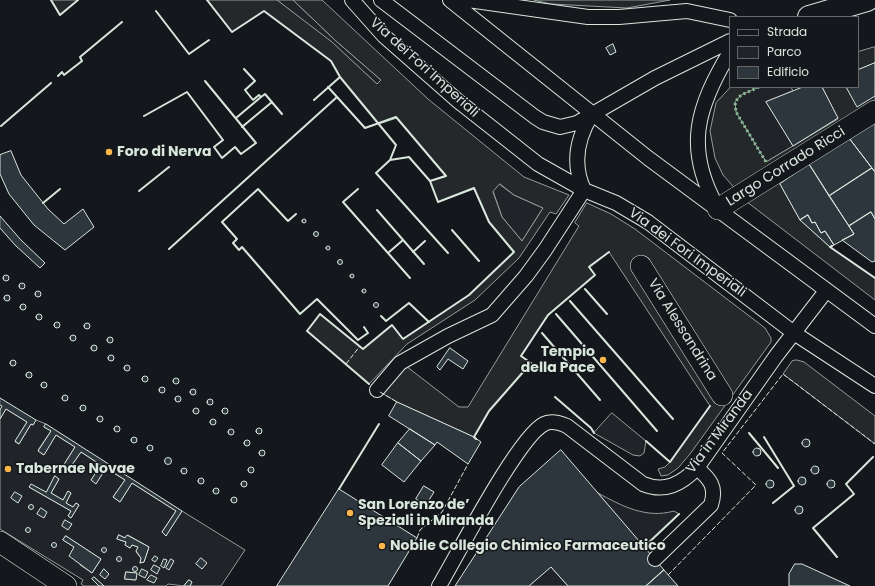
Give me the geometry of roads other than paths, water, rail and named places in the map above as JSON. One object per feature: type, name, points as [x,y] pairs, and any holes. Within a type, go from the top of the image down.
[{"type":"street","points":[[819,10],[867,0]]},
{"type":"street","name":"Largo Corrado Ricci","points":[[718,210],[875,111]]},
{"type":"street","name":"Via Alessandrina","points":[[641,266],[722,395]]},
{"type":"street","points":[[2,549],[66,586]]},
{"type":"lane","name":"Via dei Fori Imperiali","points":[[352,0],[384,36],[458,101],[538,164],[584,190],[616,203],[648,222],[794,333],[875,386]]},
{"type":"lane","points":[[381,0],[543,122],[560,127],[569,126],[655,78],[729,41]]},
{"type":"lane","points":[[450,0],[592,114],[826,291],[875,326]]},
{"type":"lane","points":[[468,0],[588,17],[619,17],[687,11],[729,20]]},
{"type":"lane","name":"Largo Corrado Ricci","points":[[718,210],[705,181],[700,158],[697,130],[703,103],[729,54]]},
{"type":"lane","points":[[377,390],[400,363],[448,336],[492,315],[501,307],[545,250],[584,190],[577,176],[577,152],[584,128],[592,114]]},
{"type":"lane","name":"Via in Miranda","points":[[439,586],[510,466],[529,437],[543,424],[553,422],[567,426],[643,484],[650,487],[664,489],[672,487],[686,478],[696,468],[826,291]]},
{"type":"lane","points":[[655,559],[712,505],[714,496],[713,486],[708,477],[696,468]]},
{"type":"place","name":"Foro di Nerva","points":[[109,152]]},
{"type":"place","name":"Tempio della Pace","points":[[603,360]]},
{"type":"place","name":"Tabernae Novae","points":[[8,469]]},
{"type":"place","name":"San Lorenzo de’ Speziali in Miranda","points":[[350,513]]},
{"type":"place","name":"Nobile Collegio Chimico Farmaceutico","points":[[382,546]]}]
